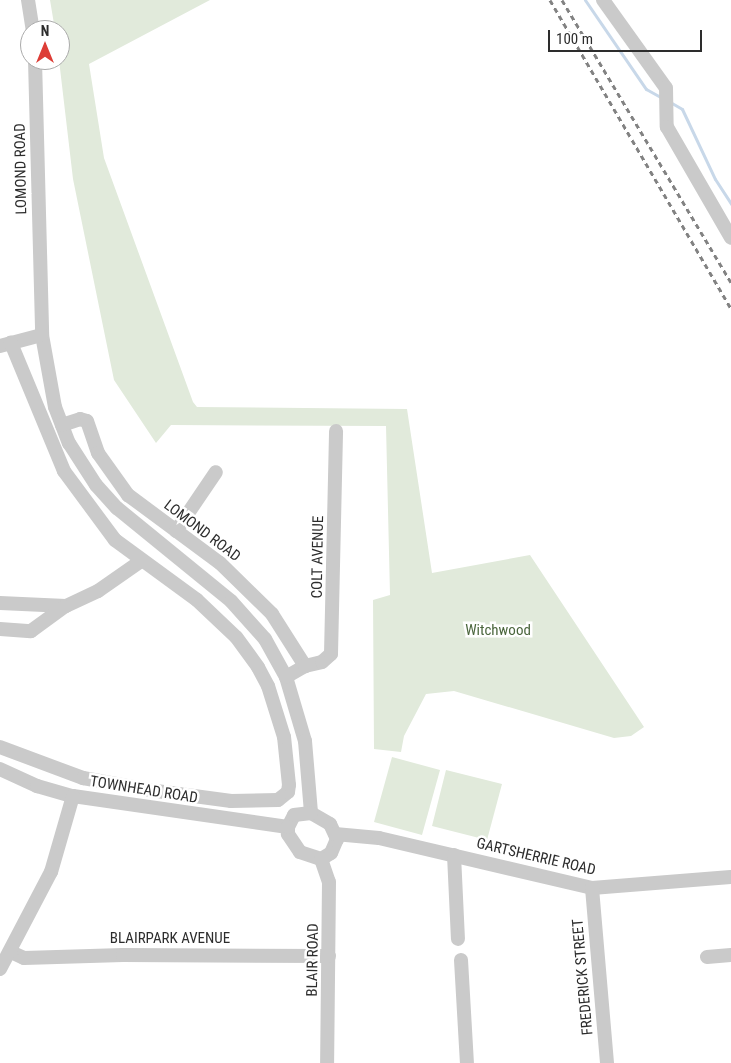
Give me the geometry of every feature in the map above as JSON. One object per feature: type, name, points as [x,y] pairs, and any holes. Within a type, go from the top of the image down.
[{"type":"street","points":[[28,0],[31,20]]},
{"type":"street","points":[[604,0],[666,88],[665,115],[667,127],[731,238]]},
{"type":"street","name":"LOMOND ROAD","points":[[35,70],[42,335],[47,374],[62,425],[82,464],[117,508],[211,584],[265,639],[286,676],[305,741],[312,813]]},
{"type":"street","points":[[0,747],[98,781],[231,801],[278,800],[288,792],[289,772],[284,737],[268,686],[236,637],[197,600],[141,561],[115,540],[64,471],[5,345],[42,335]]},
{"type":"street","name":"LOMOND ROAD","points":[[62,425],[80,419],[87,421],[98,453],[128,495],[220,563],[255,595],[286,632],[305,666]]},
{"type":"street","name":"COLT AVENUE","points":[[305,666],[322,662],[331,654],[332,647],[336,431]]},
{"type":"street","points":[[176,531],[216,472]]},
{"type":"street","points":[[0,629],[31,631],[66,606],[115,582],[141,561]]},
{"type":"street","points":[[197,600],[211,584]]},
{"type":"street","points":[[0,603],[66,606]]},
{"type":"street","points":[[286,676],[305,666]]},
{"type":"street","name":"TOWNHEAD ROAD","points":[[0,769],[36,786],[73,796],[288,826]]},
{"type":"street","points":[[0,969],[12,952],[51,872],[73,796]]},
{"type":"street","points":[[312,813],[330,824],[335,834],[334,849],[321,858],[300,852],[291,841],[288,826],[294,815],[312,813]]},
{"type":"street","name":"GARTSHERRIE ROAD","points":[[335,834],[379,838],[592,888],[731,877]]},
{"type":"street","points":[[454,855],[458,939]]},
{"type":"street","name":"BLAIR ROAD","points":[[321,858],[329,882],[327,1063]]},
{"type":"street","name":"FREDERICK STREET","points":[[592,888],[607,1063]]},
{"type":"street","name":"BLAIRPARK AVENUE","points":[[12,952],[24,958],[124,955],[329,956]]},
{"type":"street","points":[[707,957],[731,955]]},
{"type":"street","points":[[461,960],[467,1063]]},
{"type":"green space","name":"Witchwood","points":[[50,0],[210,0],[89,64],[104,158],[193,402],[197,407],[407,409],[432,573],[530,555],[644,727],[631,736],[614,738],[454,691],[426,694],[404,736],[401,752],[374,749],[373,600],[390,595],[386,426],[171,425],[156,443],[114,380],[73,179],[60,70],[70,70],[70,20],[53,20]]},
{"type":"green space","points":[[392,757],[440,770],[422,835],[374,822]]},
{"type":"green space","points":[[446,770],[502,784],[487,840],[432,826]]},
{"type":"waterway","points":[[585,0],[646,89],[662,98]]},
{"type":"waterway","points":[[670,102],[682,109],[715,179],[731,204]]},
{"type":"railway","points":[[550,0],[731,308]]},
{"type":"railway","points":[[562,0],[731,282]]}]
